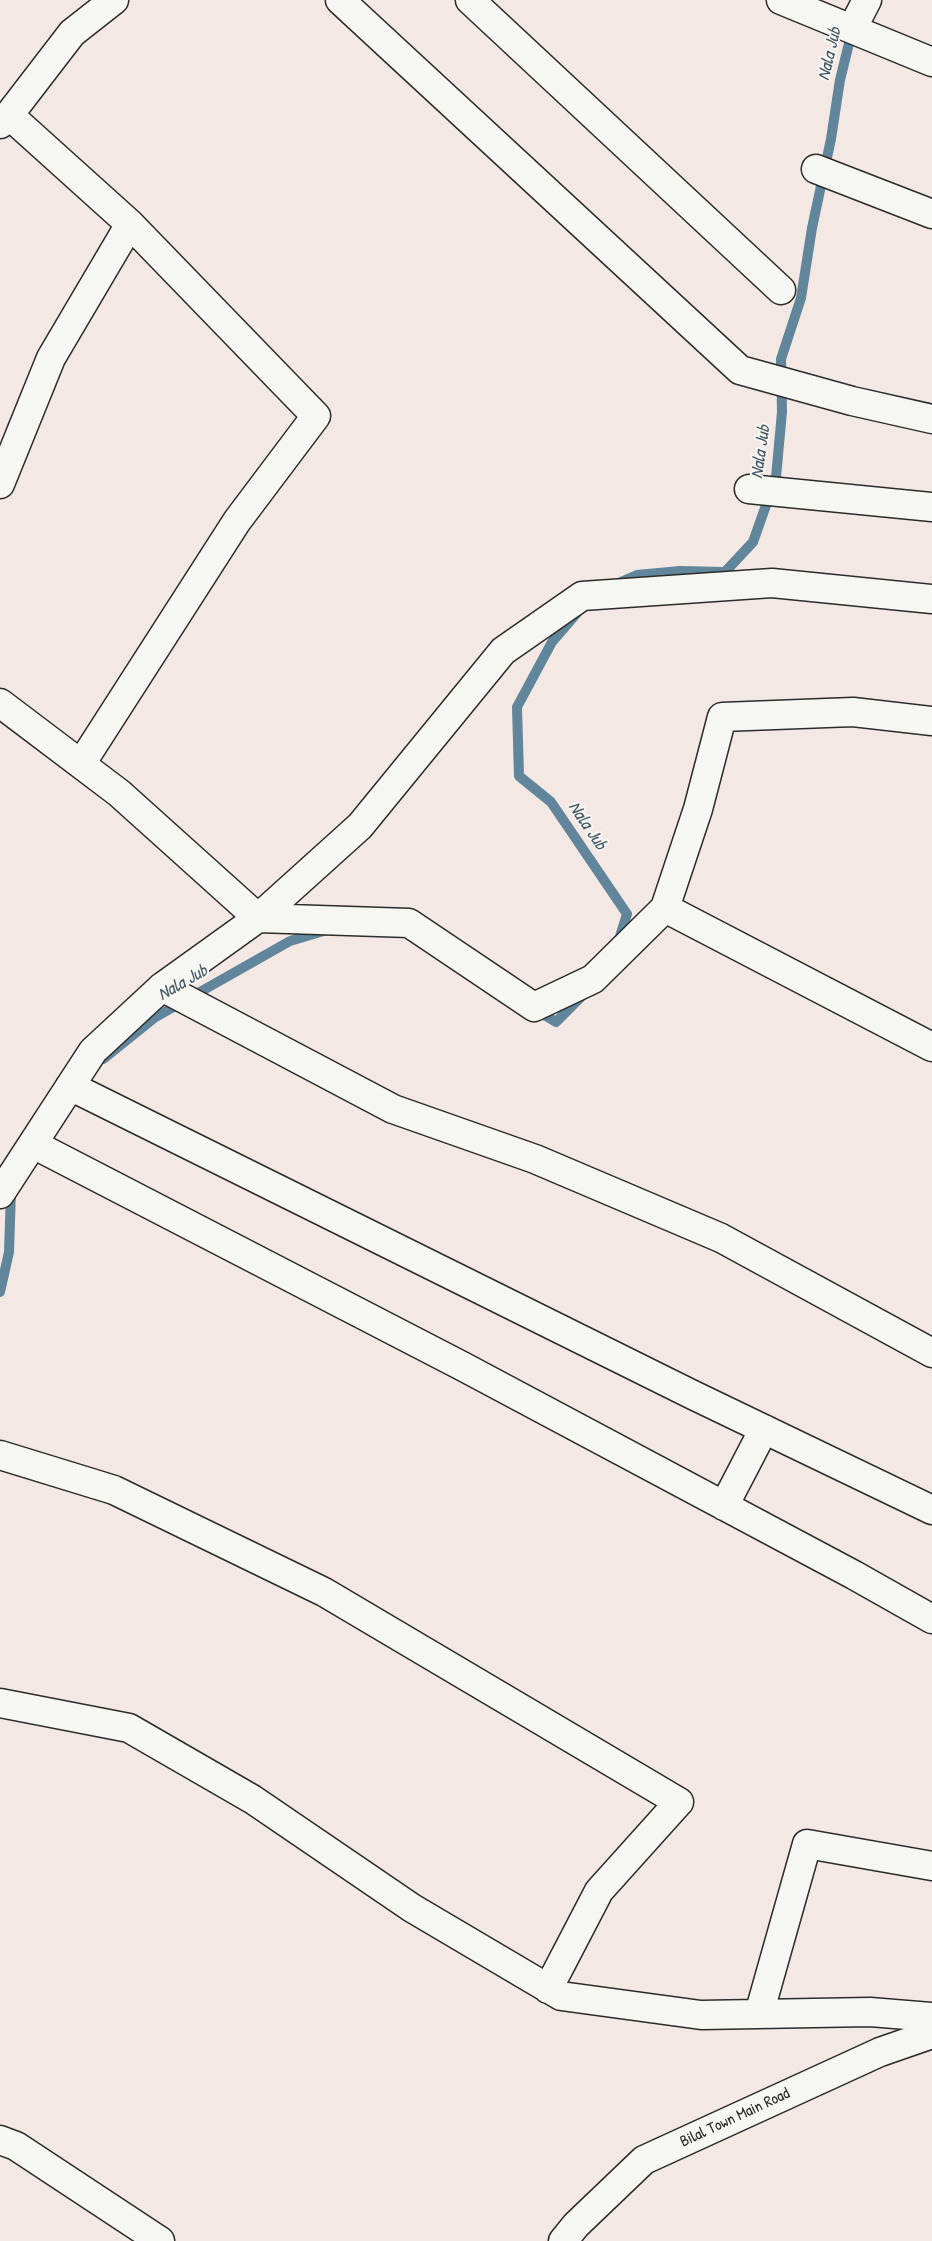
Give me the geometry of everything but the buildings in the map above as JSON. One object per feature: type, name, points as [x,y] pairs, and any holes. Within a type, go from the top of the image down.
[{"type":"street","points":[[81,764],[237,521],[316,416],[130,224],[5,119],[72,34],[114,0]]},
{"type":"street","points":[[340,0],[740,370],[852,401],[932,418]]},
{"type":"street","points":[[470,0],[781,290]]},
{"type":"street","points":[[781,0],[932,62]]},
{"type":"street","points":[[852,29],[867,0]]},
{"type":"street","points":[[816,170],[932,214]]},
{"type":"street","points":[[0,484],[51,358],[130,224]]},
{"type":"street","points":[[749,489],[932,507]]},
{"type":"street","points":[[0,1194],[93,1051],[162,987],[258,918],[360,826],[503,651],[582,596],[772,583],[932,599]]},
{"type":"street","points":[[0,703],[119,793],[258,918],[409,923],[534,1007],[593,979],[665,908],[698,809],[722,717],[853,712],[932,721]]},
{"type":"street","points":[[665,908],[932,1047]]},
{"type":"street","points":[[162,987],[393,1109],[535,1159],[721,1238],[932,1353]]},
{"type":"street","points":[[70,1086],[932,1510]]},
{"type":"street","points":[[33,1144],[462,1366],[854,1574],[932,1620]]},
{"type":"street","points":[[724,1506],[764,1429]]},
{"type":"street","points":[[0,1455],[114,1490],[324,1592],[679,1802],[598,1891],[548,1989]]},
{"type":"street","points":[[0,1703],[129,1728],[252,1799],[412,1908],[561,1996],[701,2015],[870,2012],[932,2017]]},
{"type":"street","points":[[759,2014],[807,1844],[932,1866]]},
{"type":"street","name":"Bilal Town Main Road","points":[[563,2241],[576,2225],[644,2160],[880,2052],[932,2034]]},
{"type":"street","points":[[0,2140],[16,2146],[160,2241]]},
{"type":"waterway","name":"Nala Jub","points":[[616,584],[637,575],[680,571],[725,572],[753,542],[776,477],[782,412],[781,359],[801,298],[812,228],[831,139],[840,80],[852,31]]},
{"type":"waterway","name":"Nala Jub","points":[[577,613],[552,642],[517,707],[519,776],[551,802],[627,914],[618,943]]},
{"type":"waterway","name":"Nala Jub","points":[[103,1059],[154,1018],[290,941],[327,930]]},
{"type":"waterway","name":"Nala Jub","points":[[534,1009],[556,1022],[585,993]]},
{"type":"waterway","name":"Nala Jub","points":[[0,1292],[9,1252],[11,1191]]}]
